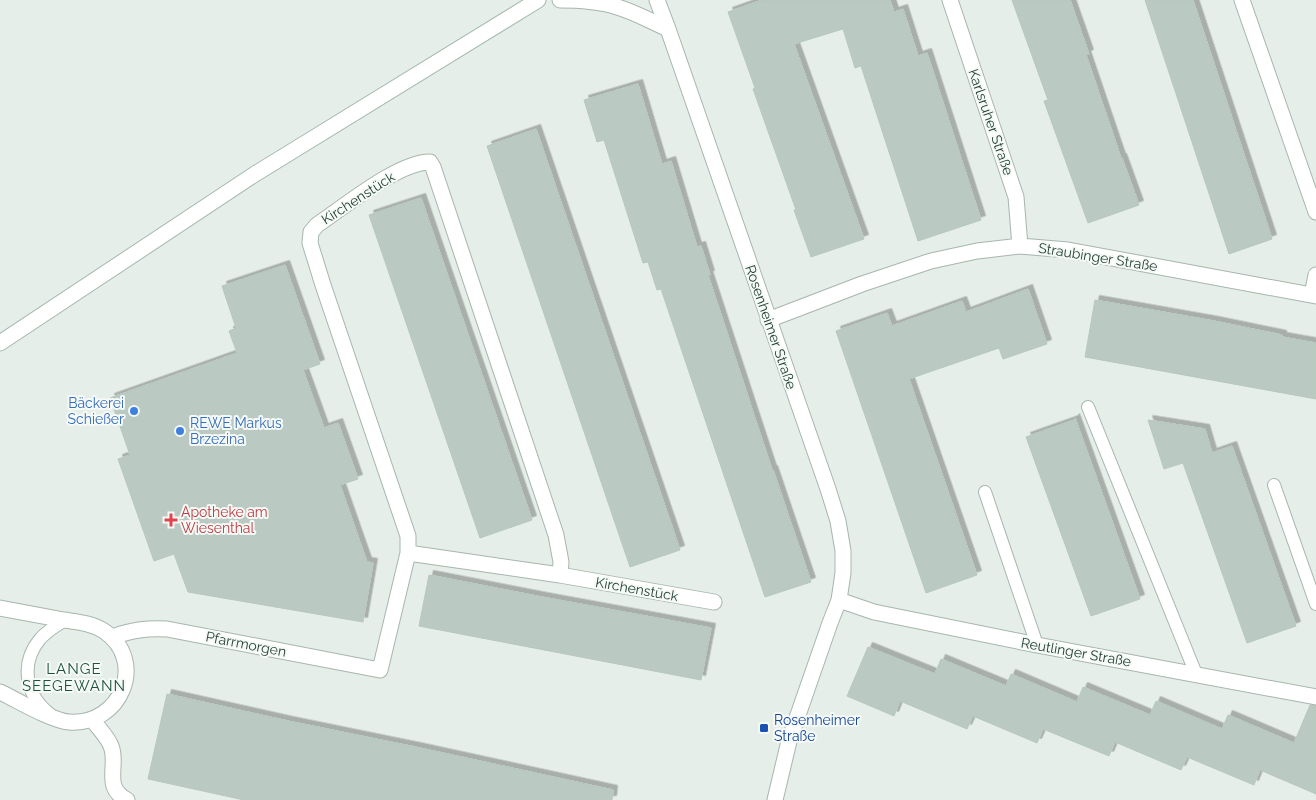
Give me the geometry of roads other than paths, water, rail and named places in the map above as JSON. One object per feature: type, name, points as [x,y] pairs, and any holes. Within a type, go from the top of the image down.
[{"type":"street","points":[[0,343],[255,174],[538,0]]},
{"type":"street","points":[[560,0],[613,6],[668,29]]},
{"type":"street","name":"Rosenheimer Straße","points":[[657,0],[828,489],[838,521],[843,551],[844,573],[839,600],[789,741],[775,800]]},
{"type":"street","name":"Karlsruher Straße","points":[[950,0],[1016,197],[1020,246]]},
{"type":"street","points":[[1242,0],[1316,212]]},
{"type":"street","name":"Kirchenstück","points":[[380,670],[408,554],[408,536],[310,243],[311,232],[317,225],[384,178],[398,171],[424,162],[430,162],[433,167],[556,535],[561,562],[560,575]]},
{"type":"street","name":"Straubinger Straße","points":[[768,320],[862,284],[931,261],[977,251],[1020,246],[1068,250],[1314,295]]},
{"type":"street","points":[[1314,295],[1316,274]]},
{"type":"street","name":"Kirchenstück","points":[[408,554],[560,575],[714,602]]},
{"type":"street","name":"Reutlinger Straße","points":[[839,600],[874,612],[1037,645],[1316,697]]},
{"type":"street","points":[[0,608],[88,624],[102,630],[112,637],[121,651],[126,667],[125,681],[121,694],[115,704],[105,713],[92,719],[78,722],[57,720],[0,692]]},
{"type":"street","name":"Pfarrmorgen","points":[[112,637],[134,630],[149,628],[167,629],[380,670]]},
{"type":"street","points":[[92,719],[110,745],[114,755],[112,779],[114,789],[120,797],[127,800]]},
{"type":"lane","points":[[1088,408],[1196,674]]},
{"type":"lane","points":[[1274,485],[1316,604]]},
{"type":"lane","points":[[985,492],[1037,645]]},
{"type":"lane","points":[[57,720],[44,710],[34,697],[28,682],[27,666],[32,651],[41,637],[65,620]]},
{"type":"place","name":"Bäckerei Schießer","points":[[134,411]]},
{"type":"place","name":"REWE Markus Brzezina","points":[[180,431]]},
{"type":"place","name":"Apotheke am Wiesenthal","points":[[171,520]]},
{"type":"place","name":"Rosenheimer Straße","points":[[764,728]]},
{"type":"district","name":"LANGE SEEGEWANN","points":[[74,678]]}]
